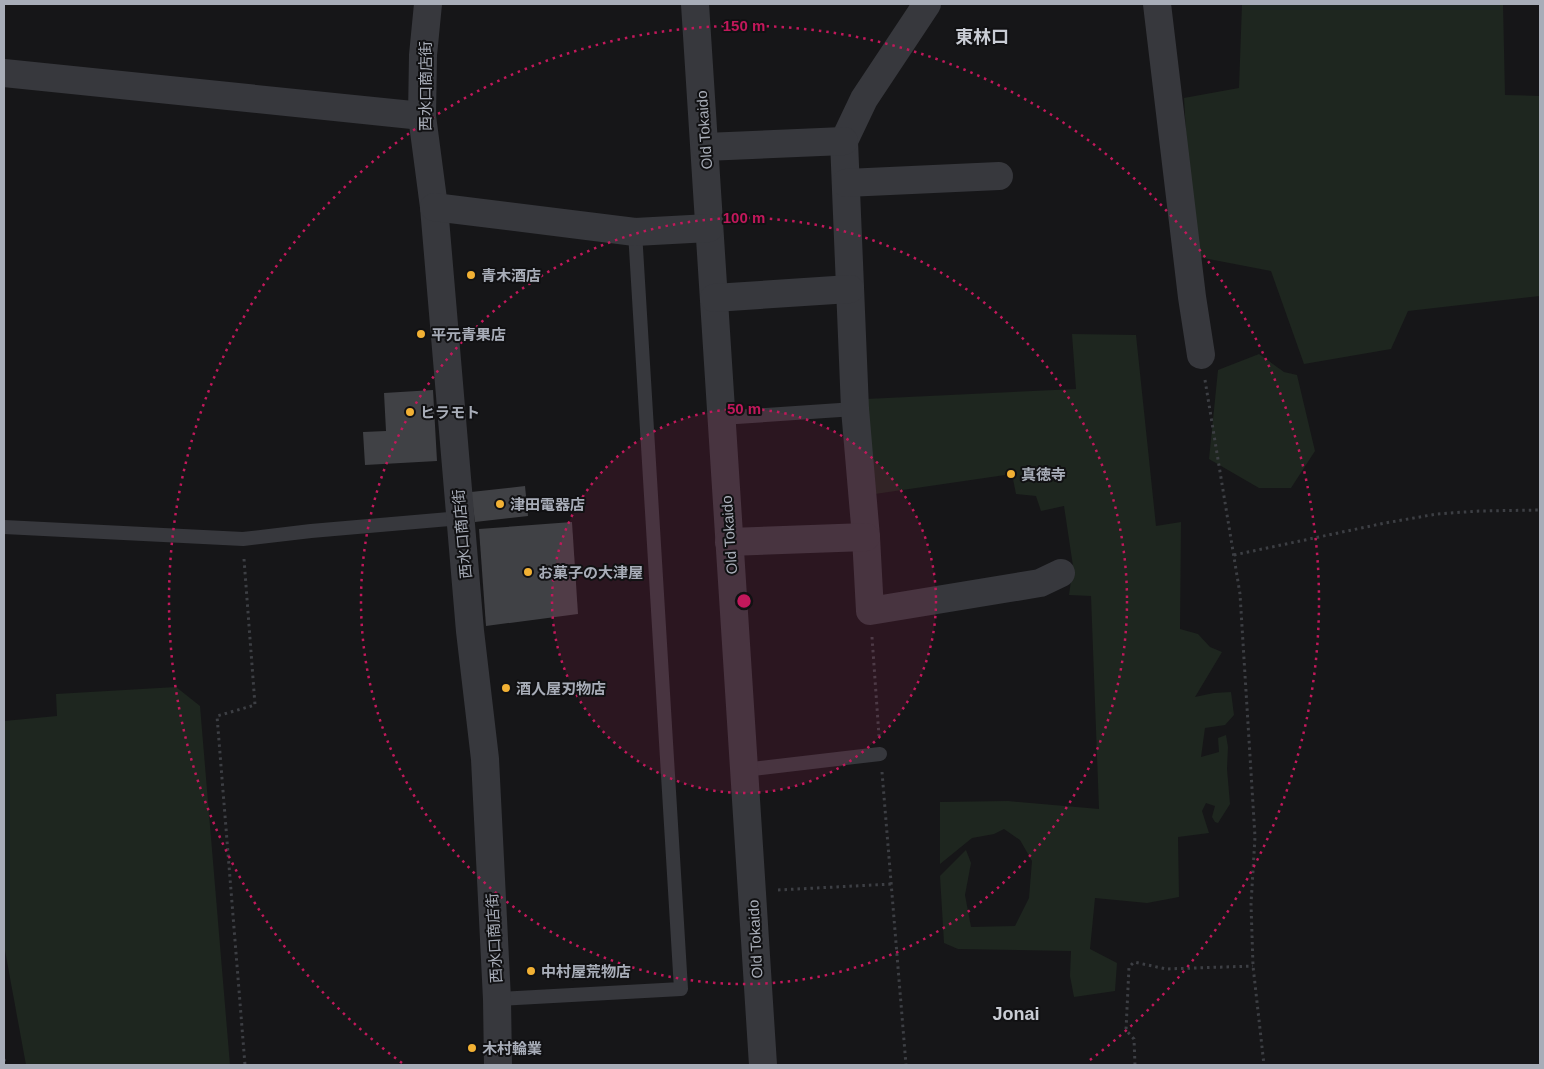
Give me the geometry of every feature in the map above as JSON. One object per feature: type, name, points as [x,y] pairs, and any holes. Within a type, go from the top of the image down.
[{"type":"street","name":"西水口商店街","points":[[428,4],[423,55],[422,116],[434,207],[470,631],[485,759],[497,999],[498,1065]]},
{"type":"street","name":"Old Tokaido","points":[[696,4],[763,1065]]},
{"type":"street","points":[[927,4],[864,99],[844,141],[855,409],[870,611],[1040,583],[1061,573]]},
{"type":"street","points":[[1157,4],[1201,355]]},
{"type":"street","points":[[4,73],[422,116]]},
{"type":"street","points":[[705,147],[844,141]]},
{"type":"street","points":[[846,183],[999,176]]},
{"type":"street","points":[[434,207],[635,232],[709,228]]},
{"type":"street","points":[[714,298],[850,289]]},
{"type":"street","points":[[729,542],[866,537]]},
{"type":"lane","points":[[497,999],[681,989],[635,232]]},
{"type":"lane","points":[[721,418],[855,409]]},
{"type":"lane","points":[[4,528],[243,539],[310,531],[461,518]]},
{"type":"lane","points":[[744,770],[880,754]]},
{"type":"path","points":[[1201,355],[1240,594],[1255,837],[1251,904],[1253,966],[1264,1065]]},
{"type":"path","points":[[1234,555],[1437,514],[1540,510]]},
{"type":"path","points":[[243,539],[255,705],[217,716],[245,1065]]},
{"type":"path","points":[[752,892],[892,884],[906,1065]]},
{"type":"path","points":[[1135,1065],[1134,1039],[1126,1030],[1129,967],[1134,962],[1166,969],[1253,966]]},
{"type":"path","points":[[4,1059],[5,1065]]},
{"type":"shaded area","points":[[1242,4],[1503,4],[1505,95],[1540,96],[1540,296],[1408,311],[1391,349],[1304,364],[1271,271],[1193,256],[1184,98],[1239,88]]},
{"type":"shaded area","points":[[1072,334],[1136,335],[1156,526],[1181,522],[1180,629],[1198,634],[1210,647],[1222,652],[1195,697],[1231,692],[1234,715],[1225,725],[1205,728],[1201,757],[1219,752],[1218,738],[1226,735],[1230,804],[1218,823],[1212,817],[1215,806],[1206,803],[1202,811],[1209,833],[1178,837],[1179,897],[1147,903],[1095,898],[1090,949],[1117,963],[1115,991],[1074,997],[1070,976],[1071,951],[958,949],[944,943],[940,876],[966,850],[971,863],[965,895],[971,927],[1015,926],[1029,898],[1032,861],[1020,840],[1004,829],[994,834],[972,838],[940,864],[940,802],[1008,801],[1099,809],[1091,596],[1069,595],[1073,566],[1064,506],[1041,511],[1036,496],[1016,494],[1012,474],[875,494],[866,399],[1076,389]]},
{"type":"shaded area","points":[[1259,354],[1284,372],[1297,375],[1315,451],[1291,488],[1259,488],[1209,459],[1218,370]]},
{"type":"shaded area","points":[[176,687],[200,706],[230,1065],[26,1065],[4,945],[4,721],[57,716],[56,694]]},
{"type":"building","name":"ヒラモト","points":[[433,390],[437,461],[365,465],[363,432],[386,431],[384,393]]},
{"type":"building","name":"津田電器店","points":[[525,486],[528,516],[475,522],[471,492]]},
{"type":"building","name":"お菓子の大津屋","points":[[572,522],[578,614],[486,626],[479,529]]},
{"type":"place","name":"青木酒店","points":[[471,275]]},
{"type":"place","name":"平元青果店","points":[[421,334]]},
{"type":"place","name":"ヒラモト","points":[[410,412]]},
{"type":"place","name":"真徳寺","points":[[1011,474]]},
{"type":"place","name":"津田電器店","points":[[500,504]]},
{"type":"place","name":"お菓子の大津屋","points":[[528,572]]},
{"type":"place","name":"酒人屋刃物店","points":[[506,688]]},
{"type":"place","name":"中村屋荒物店","points":[[531,971]]},
{"type":"place","name":"木村輪業","points":[[472,1048]]},
{"type":"district","name":"東林口","points":[[982,37]]},
{"type":"district","name":"Jonai","points":[[1016,1014]]}]
